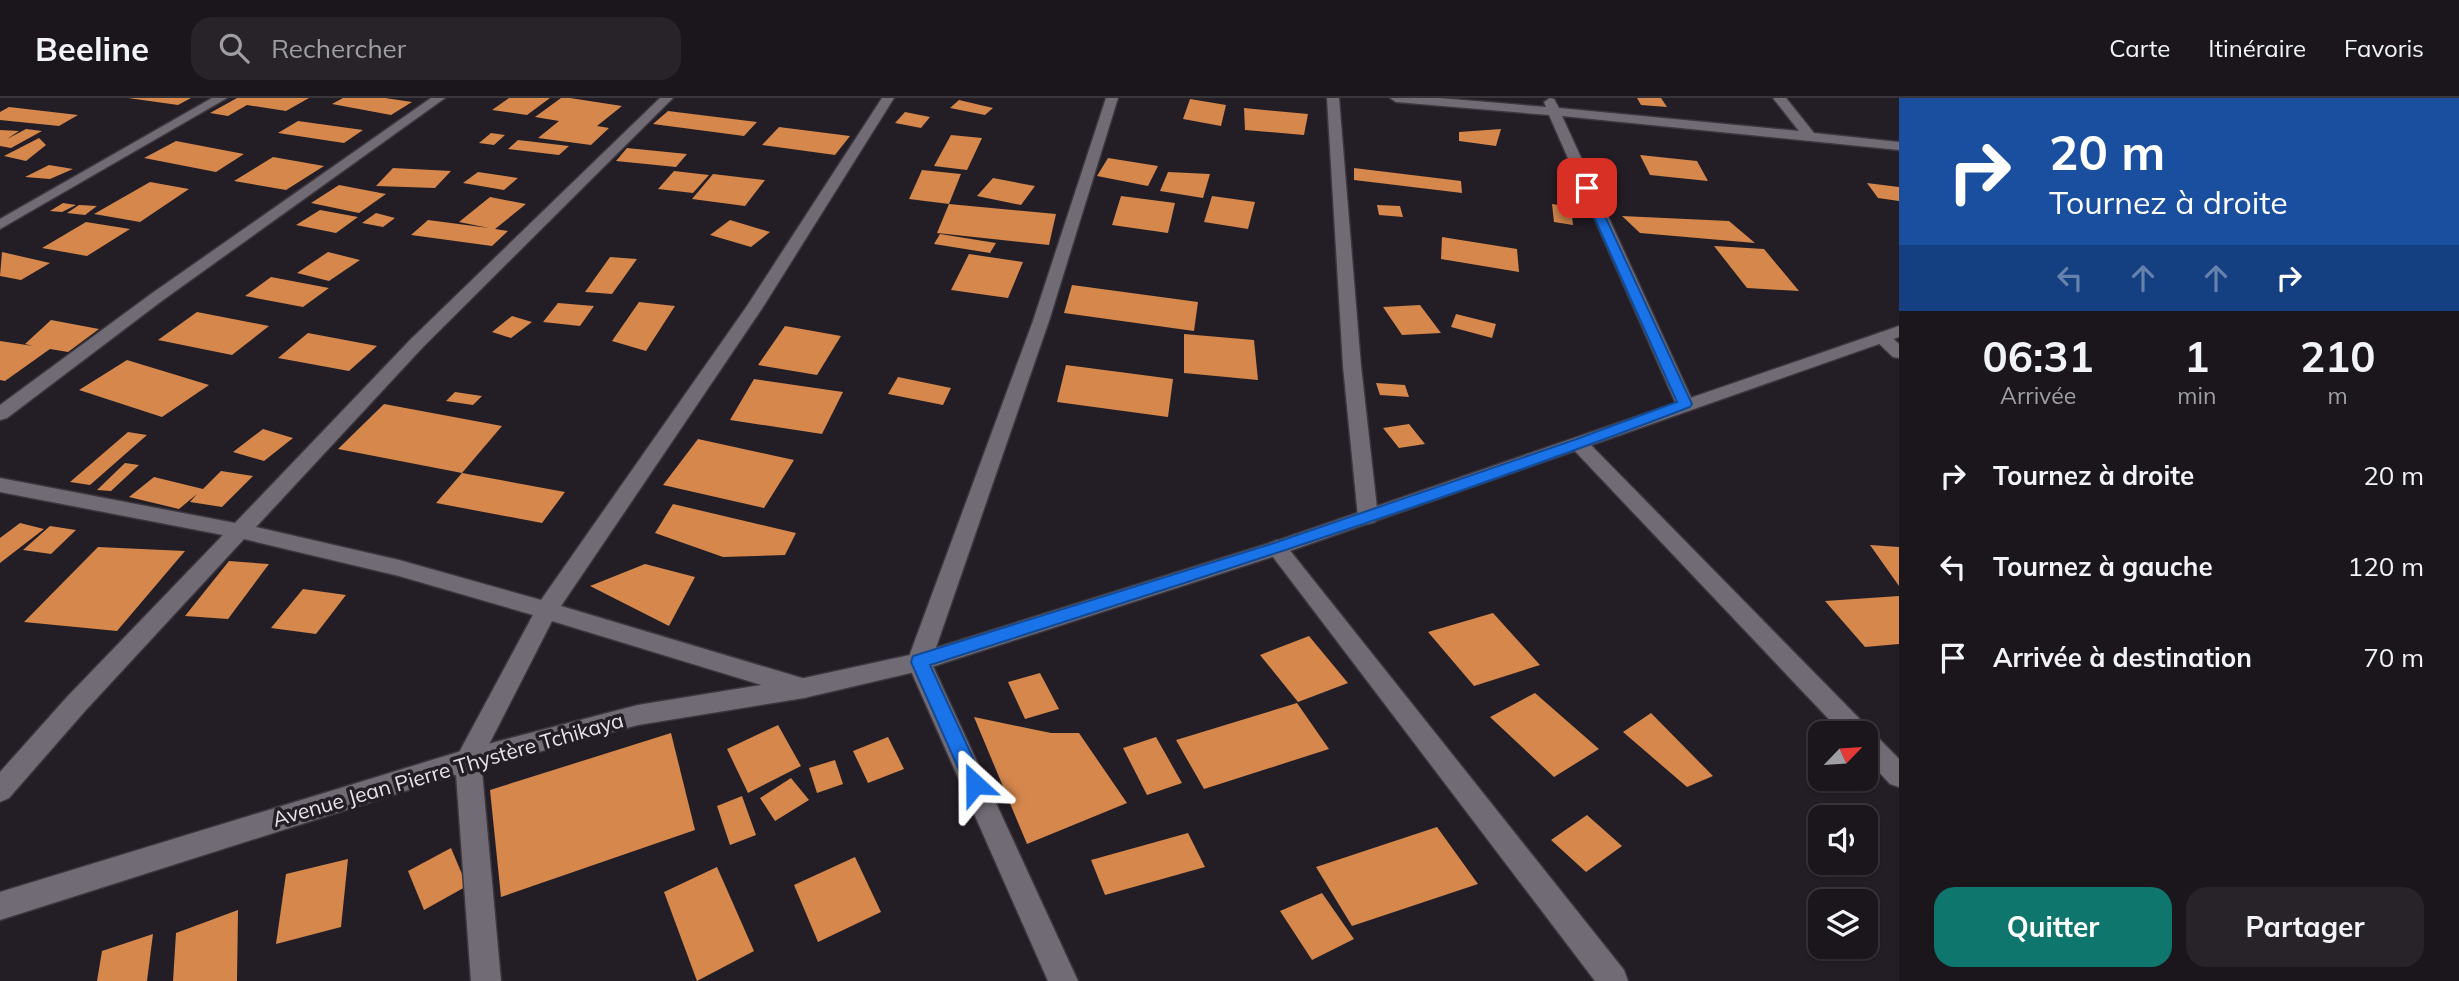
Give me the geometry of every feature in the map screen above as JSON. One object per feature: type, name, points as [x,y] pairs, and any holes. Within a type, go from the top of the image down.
[{"type":"street","points":[[0,225],[221,98]]},
{"type":"street","points":[[0,414],[157,297],[439,98]]},
{"type":"street","points":[[0,790],[76,704],[242,532],[417,343],[667,98]]},
{"type":"street","points":[[486,981],[468,760],[547,609],[755,307],[888,98]]},
{"type":"street","points":[[1063,981],[919,662],[1041,321],[1112,98]]},
{"type":"street","points":[[1333,98],[1352,366],[1368,517]]},
{"type":"street","points":[[1396,98],[1551,105],[1899,146]]},
{"type":"street","points":[[1779,98],[1810,136]]},
{"type":"street","points":[[1551,105],[1685,404]]},
{"type":"street","points":[[1890,334],[1899,353]]},
{"type":"street","name":"Avenue Jean Pierre Thystère Tchikaya","points":[[0,906],[468,760],[638,715],[804,688],[919,662],[1277,548],[1890,334]]},
{"type":"street","points":[[1579,444],[1846,721]]},
{"type":"street","points":[[0,485],[242,532],[396,567],[547,609],[684,654],[804,688]]},
{"type":"street","points":[[1277,548],[1613,981]]},
{"type":"street","points":[[1878,754],[1899,776]]},
{"type":"building","points":[[128,98],[191,98],[178,105]]},
{"type":"building","points":[[237,98],[309,98],[286,111],[247,105],[228,116],[210,113]]},
{"type":"building","points":[[343,98],[385,98],[412,102],[391,115],[332,104]]},
{"type":"building","points":[[509,98],[550,98],[527,115],[492,110]]},
{"type":"building","points":[[561,98],[622,106],[597,126],[609,128],[591,145],[538,138],[559,121],[535,117]]},
{"type":"building","points":[[1637,98],[1661,98],[1667,107],[1641,105]]},
{"type":"building","points":[[1190,99],[1226,105],[1221,126],[1183,119]]},
{"type":"building","points":[[959,100],[993,108],[985,115],[950,108]]},
{"type":"building","points":[[9,107],[78,115],[59,126],[0,120],[0,112]]},
{"type":"building","points":[[1244,108],[1308,114],[1304,135],[1245,130]]},
{"type":"building","points":[[668,111],[757,122],[744,136],[653,124]]},
{"type":"building","points":[[905,112],[930,117],[921,128],[895,123]]},
{"type":"building","points":[[298,121],[363,130],[344,143],[278,133]]},
{"type":"building","points":[[779,127],[850,136],[835,155],[762,145]]},
{"type":"building","points":[[26,129],[42,131],[11,148],[0,146],[0,130],[19,131],[7,139]]},
{"type":"building","points":[[1501,129],[1496,146],[1459,141],[1459,132]]},
{"type":"building","points":[[491,133],[505,135],[494,145],[479,143]]},
{"type":"building","points":[[951,135],[982,138],[967,170],[934,166]]},
{"type":"building","points":[[39,138],[46,145],[26,161],[4,156]]},
{"type":"building","points":[[518,140],[569,146],[559,155],[508,149]]},
{"type":"building","points":[[176,141],[244,154],[216,172],[144,158]]},
{"type":"building","points":[[627,148],[687,154],[676,167],[616,161]]},
{"type":"building","points":[[1640,155],[1697,161],[1708,181],[1650,175]]},
{"type":"building","points":[[273,157],[324,166],[286,190],[234,181]]},
{"type":"building","points":[[1108,158],[1158,166],[1148,186],[1097,176]]},
{"type":"building","points":[[49,165],[73,169],[50,179],[25,177]]},
{"type":"building","points":[[393,168],[451,171],[435,188],[376,186]]},
{"type":"building","points":[[1354,168],[1461,181],[1462,193],[1354,180]]},
{"type":"building","points":[[922,170],[961,174],[949,204],[909,199]]},
{"type":"building","points":[[674,171],[709,175],[693,193],[658,189]]},
{"type":"building","points":[[478,172],[518,178],[504,190],[463,183]]},
{"type":"building","points":[[1168,172],[1210,174],[1203,198],[1160,191]]},
{"type":"building","points":[[713,174],[765,180],[745,206],[692,199]]},
{"type":"building","points":[[993,178],[1035,186],[1021,205],[977,196]]},
{"type":"building","points":[[150,182],[189,189],[140,222],[94,214]]},
{"type":"building","points":[[1867,183],[1899,187],[1899,201],[1878,198]]},
{"type":"building","points":[[339,185],[386,194],[359,213],[311,203]]},
{"type":"building","points":[[1121,196],[1175,203],[1168,233],[1112,225]]},
{"type":"building","points":[[1212,196],[1255,202],[1248,229],[1204,222]]},
{"type":"building","points":[[490,197],[526,204],[495,229],[508,231],[492,246],[411,235],[428,220],[489,228],[459,222]]},
{"type":"building","points":[[63,203],[76,205],[62,212],[50,211]]},
{"type":"building","points":[[949,204],[1056,214],[1049,245],[937,233]]},
{"type":"building","points":[[1552,204],[1571,207],[1573,225],[1554,222]]},
{"type":"building","points":[[79,205],[97,206],[85,215],[67,213]]},
{"type":"building","points":[[1377,205],[1400,206],[1403,217],[1379,215]]},
{"type":"building","points":[[320,210],[358,217],[336,233],[296,225]]},
{"type":"building","points":[[376,213],[395,218],[383,227],[362,223]]},
{"type":"building","points":[[1622,216],[1729,221],[1755,243],[1640,233]]},
{"type":"building","points":[[730,220],[770,232],[751,247],[710,235]]},
{"type":"building","points":[[86,222],[130,229],[87,256],[42,248]]},
{"type":"building","points":[[940,234],[996,243],[990,253],[934,244]]},
{"type":"building","points":[[1442,237],[1517,249],[1519,272],[1441,259]]},
{"type":"building","points":[[1714,246],[1764,249],[1799,291],[1747,288]]},
{"type":"building","points":[[2,252],[50,263],[21,280],[0,276]]},
{"type":"building","points":[[328,252],[360,260],[329,281],[297,273]]},
{"type":"building","points":[[969,254],[1023,262],[1008,298],[951,290]]},
{"type":"building","points":[[610,257],[637,259],[612,294],[585,292]]},
{"type":"building","points":[[271,277],[329,288],[303,307],[245,296]]},
{"type":"building","points":[[1072,285],[1198,302],[1194,331],[1064,313]]},
{"type":"building","points":[[639,302],[675,306],[646,351],[612,341]]},
{"type":"building","points":[[558,303],[594,306],[580,326],[543,322]]},
{"type":"building","points":[[1420,305],[1441,333],[1402,335],[1383,307]]},
{"type":"building","points":[[197,312],[269,326],[232,355],[158,340]]},
{"type":"building","points":[[1456,314],[1496,324],[1492,338],[1451,327]]},
{"type":"building","points":[[512,316],[532,322],[511,338],[492,332]]},
{"type":"building","points":[[51,320],[99,329],[68,352],[50,349],[5,381],[0,380],[0,341],[33,346],[25,344]]},
{"type":"building","points":[[785,326],[841,336],[817,375],[758,365]]},
{"type":"building","points":[[308,333],[377,346],[349,371],[278,358]]},
{"type":"building","points":[[1184,334],[1254,340],[1258,380],[1184,373]]},
{"type":"building","points":[[127,360],[209,385],[162,417],[79,390]]},
{"type":"building","points":[[1066,365],[1173,379],[1168,417],[1057,402]]},
{"type":"building","points":[[898,377],[951,388],[943,405],[888,394]]},
{"type":"building","points":[[754,379],[843,392],[822,434],[730,420]]},
{"type":"building","points":[[1376,383],[1405,385],[1409,397],[1380,395]]},
{"type":"building","points":[[455,392],[482,396],[473,405],[446,401]]},
{"type":"building","points":[[384,404],[502,426],[462,473],[338,449]]},
{"type":"building","points":[[1409,424],[1425,444],[1399,448],[1383,428]]},
{"type":"building","points":[[263,429],[293,438],[264,461],[233,452]]},
{"type":"building","points":[[128,432],[147,435],[90,485],[70,482]]},
{"type":"building","points":[[698,439],[794,460],[764,508],[663,485]]},
{"type":"building","points":[[125,463],[139,465],[111,491],[97,490]]},
{"type":"building","points":[[221,471],[253,476],[222,507],[190,502],[197,494],[179,509],[129,497],[154,477],[203,489]]},
{"type":"building","points":[[462,473],[565,492],[542,523],[436,503]]},
{"type":"building","points":[[673,504],[796,533],[785,555],[723,557],[655,533]]},
{"type":"building","points":[[20,523],[44,529],[0,563],[0,538]]},
{"type":"building","points":[[50,526],[76,530],[51,554],[23,550]]},
{"type":"building","points":[[1870,545],[1899,547],[1899,586]]},
{"type":"building","points":[[98,547],[185,551],[117,631],[24,622]]},
{"type":"building","points":[[229,561],[269,564],[228,619],[185,616]]},
{"type":"building","points":[[645,564],[695,577],[669,626],[590,586]]},
{"type":"building","points":[[303,589],[346,595],[316,634],[271,628]]},
{"type":"building","points":[[1899,596],[1899,644],[1865,647],[1825,601]]},
{"type":"building","points":[[1493,613],[1540,665],[1474,686],[1428,632]]},
{"type":"building","points":[[1309,636],[1348,683],[1298,702],[1260,655]]},
{"type":"building","points":[[1040,673],[1059,709],[1025,719],[1008,682]]},
{"type":"building","points":[[1535,693],[1599,749],[1554,777],[1490,717]]},
{"type":"building","points":[[1297,703],[1329,749],[1204,789],[1176,740]]},
{"type":"building","points":[[1651,713],[1713,776],[1687,787],[1623,732]]},
{"type":"building","points":[[974,717],[1051,733],[1079,733],[1127,803],[1027,844]]},
{"type":"building","points":[[778,725],[801,766],[748,793],[727,749]]},
{"type":"building","points":[[671,733],[695,830],[501,897],[490,790]]},
{"type":"building","points":[[888,737],[904,769],[868,783],[853,751]]},
{"type":"building","points":[[1156,737],[1182,783],[1147,795],[1123,748]]},
{"type":"building","points":[[835,760],[843,784],[817,793],[809,768]]},
{"type":"building","points":[[791,778],[809,800],[775,821],[760,798]]},
{"type":"building","points":[[742,796],[756,835],[730,845],[717,806]]},
{"type":"building","points":[[1587,815],[1622,846],[1586,872],[1551,840]]},
{"type":"building","points":[[1437,827],[1478,884],[1352,926],[1316,867]]},
{"type":"building","points":[[1188,833],[1205,867],[1105,895],[1091,860]]},
{"type":"building","points":[[451,848],[467,886],[424,910],[408,871]]},
{"type":"building","points":[[855,857],[881,912],[818,942],[794,885]]},
{"type":"building","points":[[348,859],[341,927],[276,944],[286,874]]},
{"type":"building","points":[[717,867],[754,951],[697,981],[664,892]]},
{"type":"building","points":[[1322,893],[1354,939],[1312,960],[1280,911]]},
{"type":"building","points":[[238,910],[237,981],[173,981],[176,933]]},
{"type":"building","points":[[153,934],[147,981],[97,981],[102,951]]},
{"type":"route","points":[[975,784],[919,662],[1277,548],[1579,444],[1685,404],[1587,188]]}]
